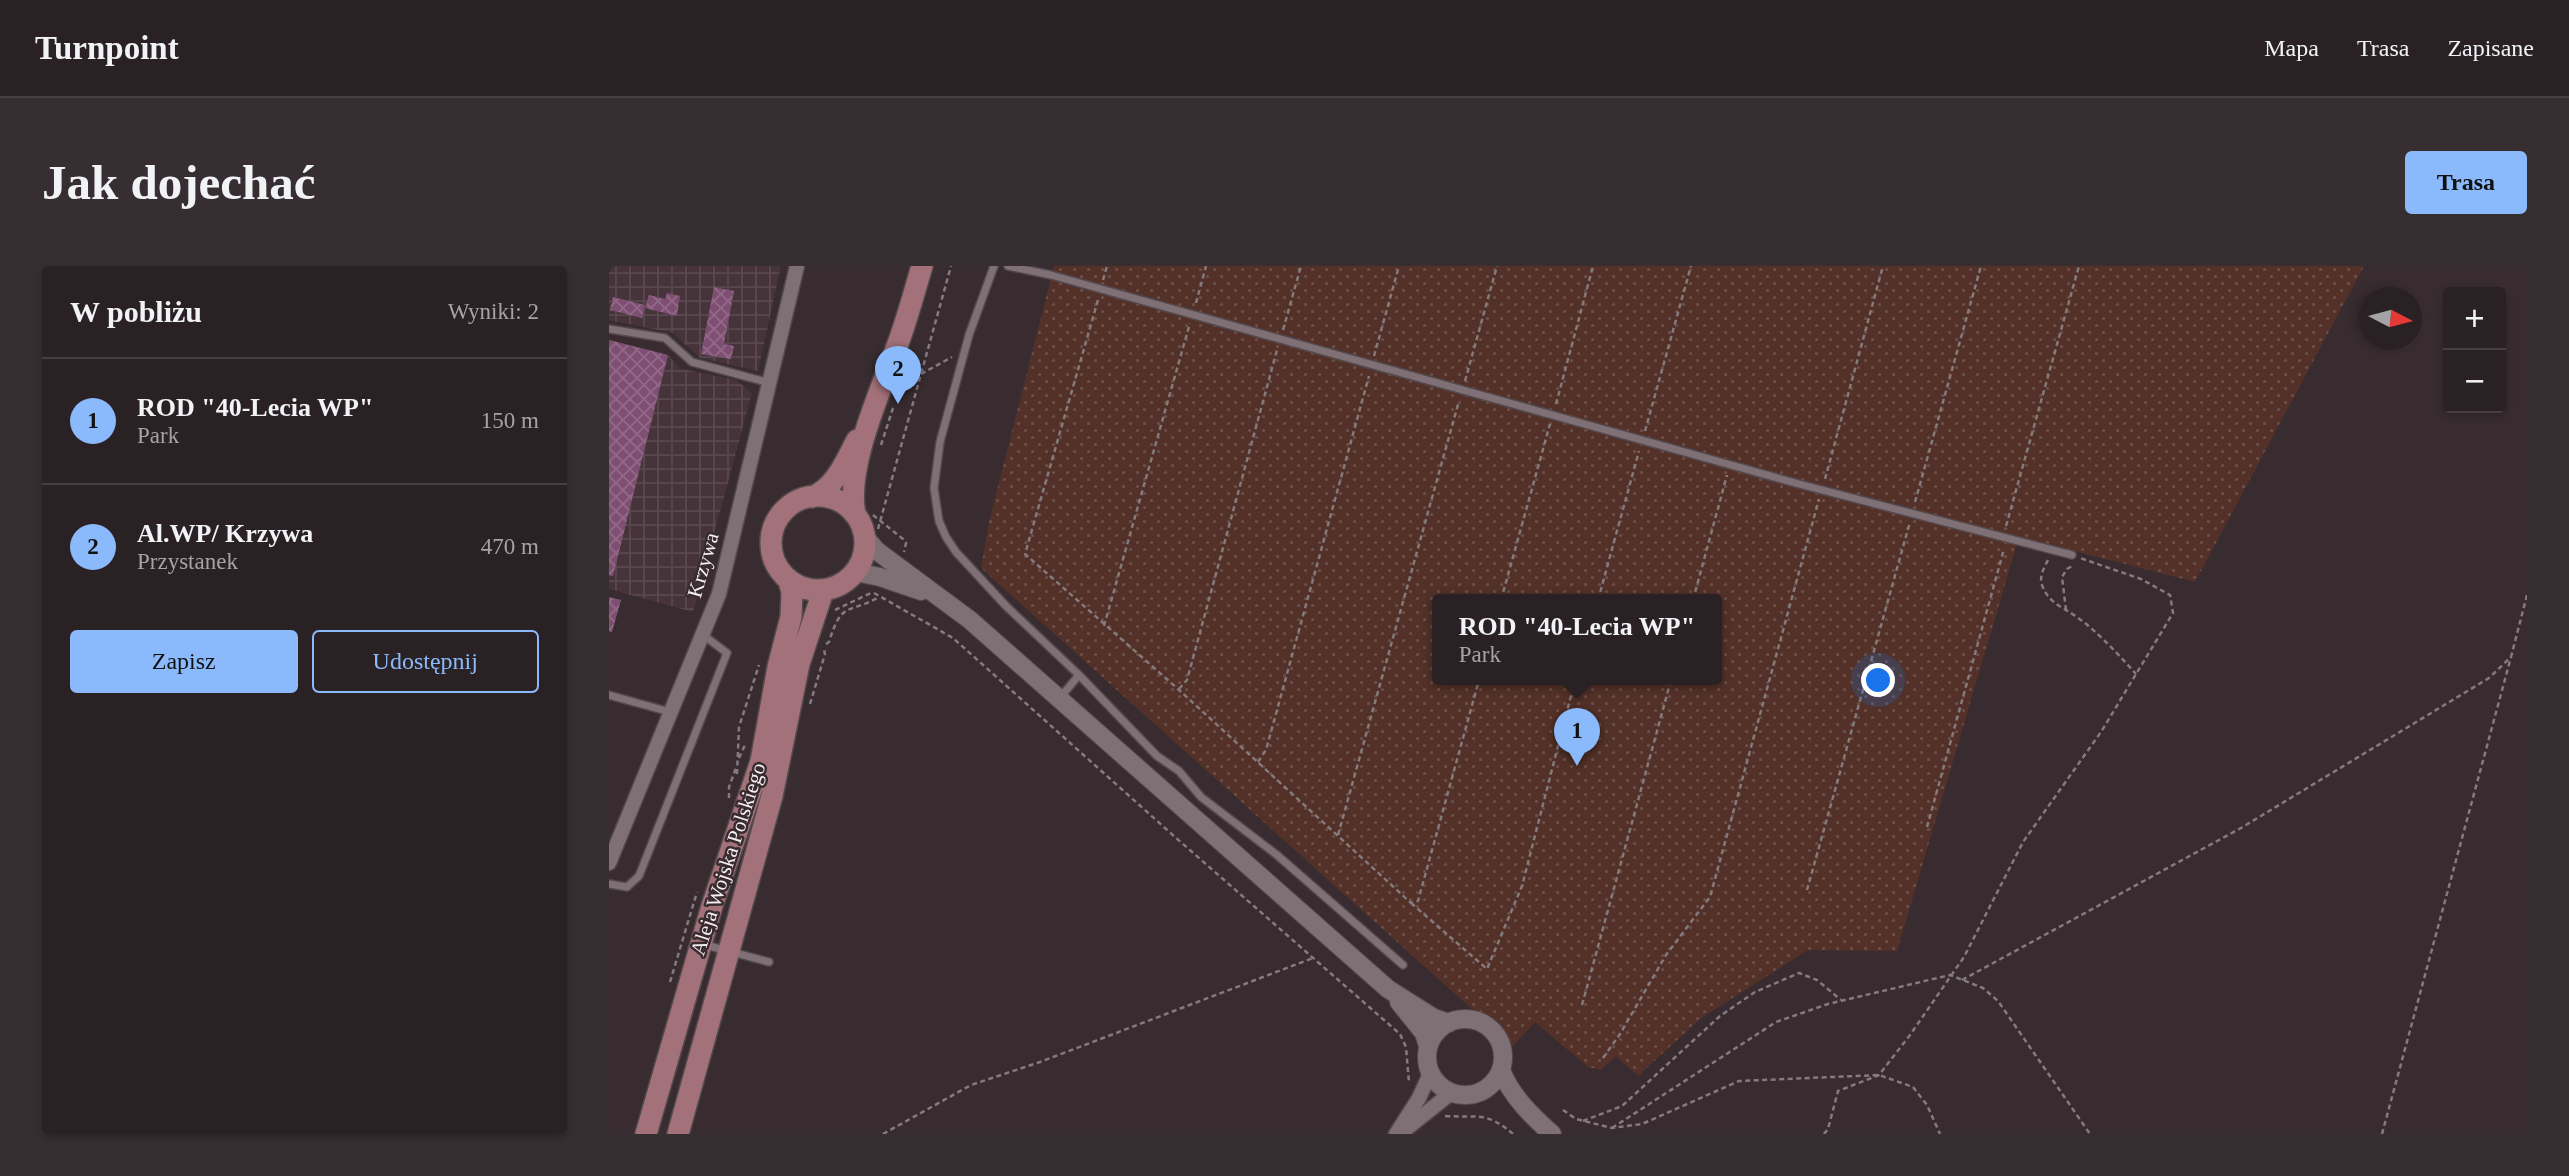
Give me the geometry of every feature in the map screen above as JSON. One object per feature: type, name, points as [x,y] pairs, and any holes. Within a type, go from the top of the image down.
[{"type":"main road","points":[[870,417],[834,482],[823,492],[795,502],[776,522],[771,540],[774,559],[789,581],[806,589],[823,591],[842,584],[855,572],[863,556],[865,537],[855,514],[853,486],[870,417],[900,338],[922,266]]},
{"type":"main road","points":[[812,496],[840,501],[855,514]]},
{"type":"main road","name":"Aleja Wojska Polskiego","points":[[646,1134],[701,943],[761,761],[778,667],[791,617],[792,592],[789,581]]},
{"type":"main road","name":"Aleja Wojska Polskiego","points":[[678,1134],[772,796],[799,664],[823,591]]},
{"type":"street","name":"Krzywa","points":[[609,863],[719,594],[797,266]]},
{"type":"street","points":[[865,537],[877,551],[970,620],[1388,989],[1434,1018],[1449,1023]]},
{"type":"street","points":[[855,572],[880,577],[938,597]]},
{"type":"street","points":[[1388,989],[1424,1033],[1428,1046],[1427,1065],[1430,1074],[1442,1088],[1451,1093],[1469,1095],[1483,1091],[1494,1082],[1500,1070],[1502,1047],[1487,1026],[1471,1020],[1449,1023],[1438,1030],[1428,1046]]},
{"type":"street","points":[[1500,1070],[1505,1082],[1532,1116],[1552,1134]]},
{"type":"street","points":[[1398,1134],[1430,1074]]},
{"type":"street","points":[[1483,1091],[1532,1116]]},
{"type":"street","points":[[1398,1134],[1451,1093]]},
{"type":"lane","points":[[994,266],[965,351],[940,442],[934,488],[939,521],[956,552],[997,597],[1079,675],[1157,756],[1179,771],[1201,797],[1277,855],[1403,965]]},
{"type":"lane","points":[[1008,266],[1192,314],[1822,490],[2072,555]]},
{"type":"lane","points":[[609,329],[665,338],[692,362],[770,383]]},
{"type":"lane","points":[[609,884],[627,887],[639,876],[727,653],[703,635]]},
{"type":"lane","points":[[1058,699],[1079,675]]},
{"type":"lane","points":[[609,695],[670,712]]},
{"type":"lane","points":[[701,943],[769,962]]},
{"type":"path","points":[[879,521],[951,266]]},
{"type":"path","points":[[1104,626],[1206,266]]},
{"type":"path","points":[[1178,689],[1187,680],[1301,266]]},
{"type":"path","points":[[1258,762],[1266,750],[1399,266]]},
{"type":"path","points":[[1338,835],[1497,266]]},
{"type":"path","points":[[1503,594],[1593,266]]},
{"type":"path","points":[[1603,1058],[1666,955],[1710,897],[1883,266]]},
{"type":"path","points":[[1807,890],[1981,266]]},
{"type":"path","points":[[1927,827],[2004,551],[2002,537],[2079,266]]},
{"type":"path","points":[[1101,289],[1025,554],[1487,969],[1522,886],[1574,685]]},
{"type":"path","points":[[920,374],[965,351]]},
{"type":"path","points":[[1695,594],[1730,465]]},
{"type":"path","points":[[1824,1134],[1838,1091],[1879,1075],[1964,957],[2023,842],[2101,732],[2173,613],[2170,596],[2141,579],[2072,555],[2049,557],[2041,575],[2042,584],[2053,603],[2112,647],[2136,674]]},
{"type":"path","points":[[2066,611],[2062,577],[2067,569],[2089,561]]},
{"type":"path","points":[[873,592],[953,638],[1174,837],[1400,1034],[1406,1048],[1410,1091],[1419,1098]]},
{"type":"path","points":[[2382,1134],[2527,595]]},
{"type":"path","points":[[1962,980],[2241,828],[2489,678],[2511,657]]},
{"type":"path","points":[[1411,902],[1417,901],[1478,685]]},
{"type":"path","points":[[1582,1005],[1670,685]]},
{"type":"path","points":[[883,1134],[971,1085],[1040,1062],[1314,957]]},
{"type":"path","points":[[1583,1121],[1622,1106],[1720,1016],[1755,992],[1799,974],[1817,980],[1841,1000]]},
{"type":"path","points":[[1612,1128],[1776,1022],[1841,1000],[1950,975],[1983,988],[1998,1001],[2090,1134]]},
{"type":"path","points":[[1563,1110],[1576,1119],[1612,1128],[1642,1124],[1739,1081],[1879,1075],[1913,1087],[1927,1105],[1940,1134]]},
{"type":"path","points":[[1431,1108],[1440,1116],[1486,1116],[1497,1120],[1513,1134]]},
{"type":"shaded area","points":[[609,266],[781,266],[758,371],[700,358],[673,333],[609,320]]},
{"type":"shaded area","points":[[1054,266],[2364,266],[2195,582],[2019,537],[1897,951],[1808,950],[1701,1018],[1638,1076],[1616,1056],[1601,1070],[1588,1067],[1535,1022],[1513,1046],[981,568],[989,522]]},
{"type":"shaded area","points":[[609,340],[668,355],[681,369],[736,380],[752,393],[693,612],[609,589]]},
{"type":"building","points":[[714,287],[734,291],[724,344],[734,346],[731,359],[701,354]]},
{"type":"building","points":[[667,293],[680,296],[677,316],[645,308],[649,295],[665,299]]},
{"type":"building","points":[[613,297],[645,305],[642,318],[610,310]]},
{"type":"building","points":[[609,340],[668,355],[613,576],[609,575]]},
{"type":"building","points":[[609,597],[621,600],[612,632],[609,631]]},
{"type":"place","name":"Al.WP/ Krzywa","points":[[898,404]]},
{"type":"place","name":"ROD \"40-Lecia WP\"","points":[[1577,766]]}]
